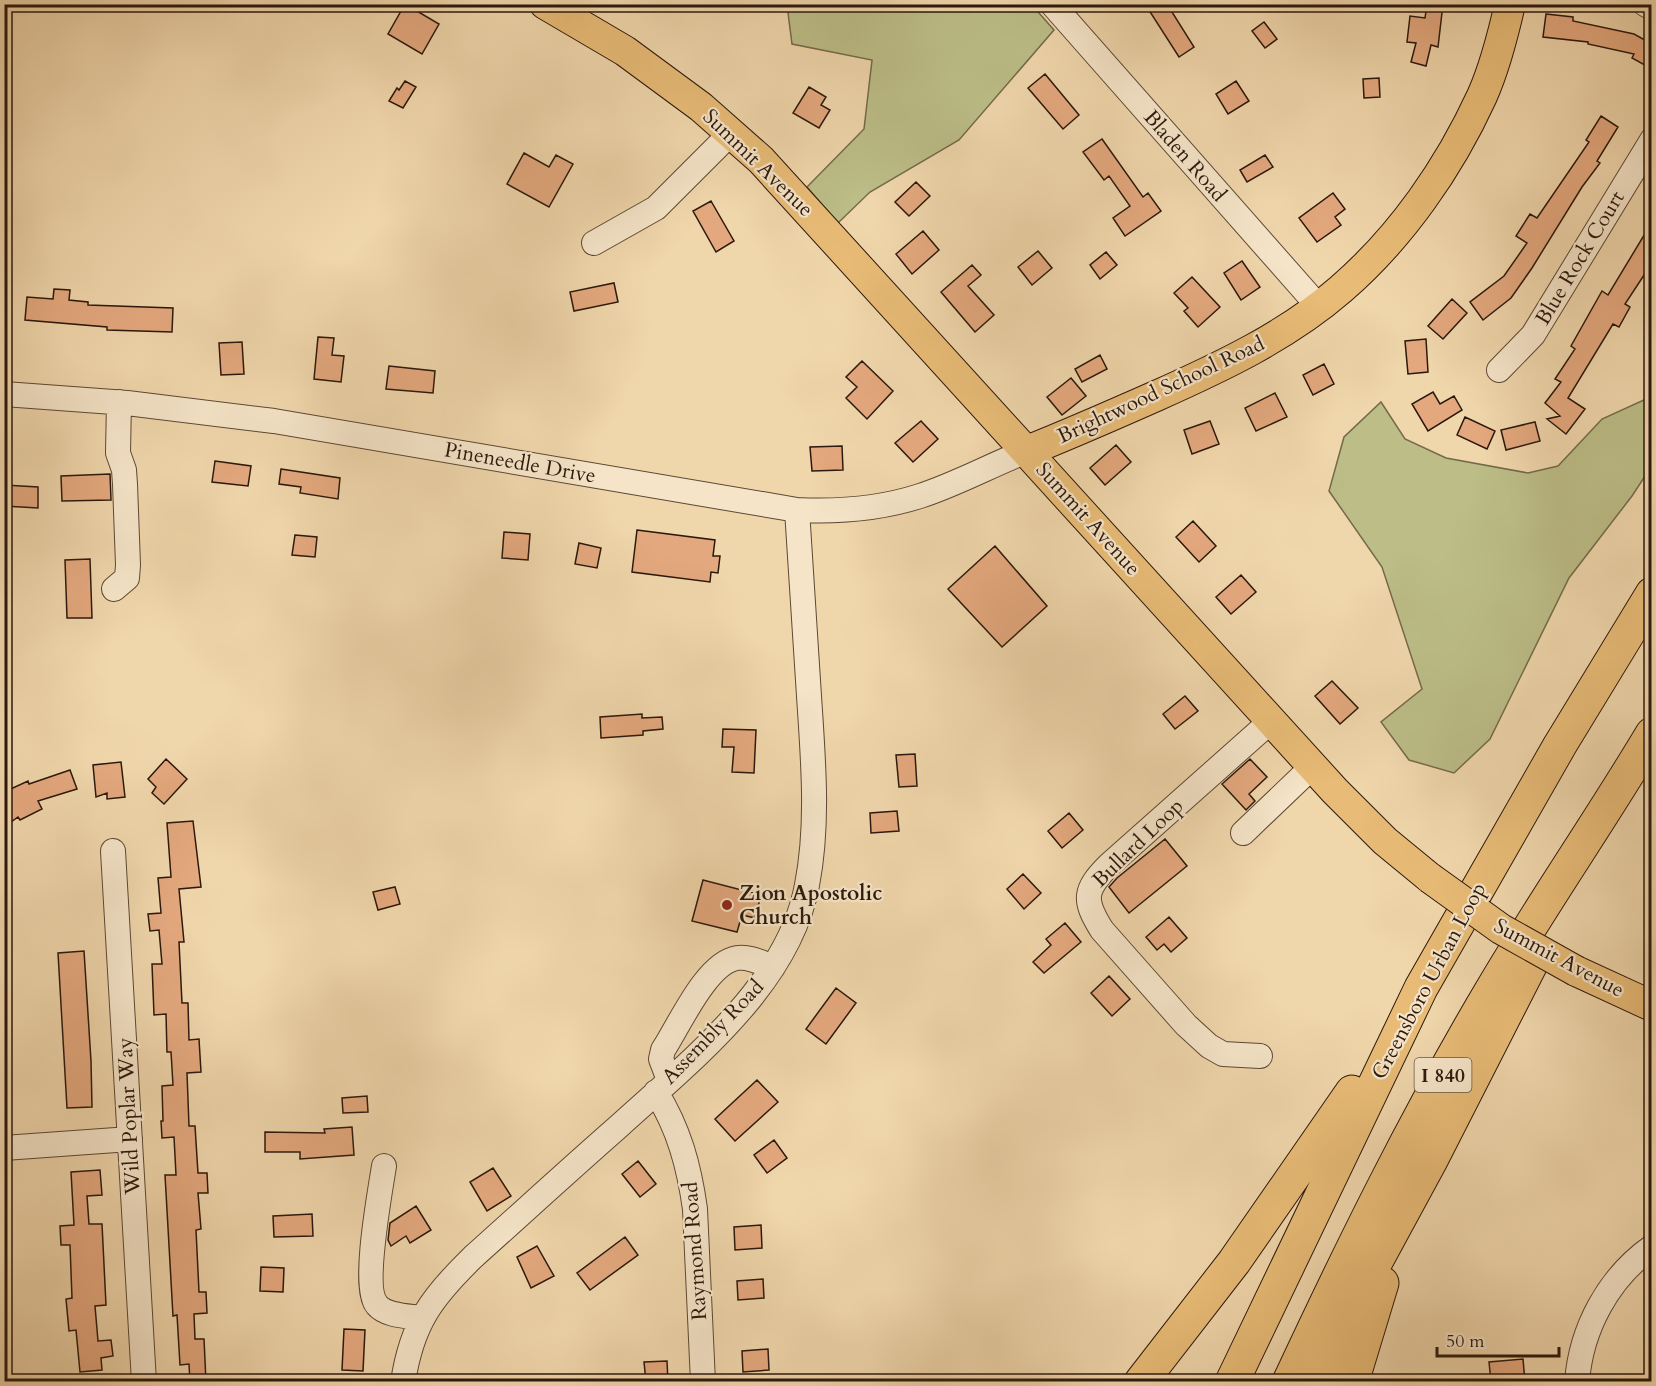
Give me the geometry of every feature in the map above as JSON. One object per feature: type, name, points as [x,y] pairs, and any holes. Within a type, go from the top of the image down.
[{"type":"highway","name":"Greensboro Urban Loop","points":[[1232,1382],[1421,988],[1560,745],[1652,594]]},
{"type":"highway","name":"I 840","points":[[1289,1382],[1347,1261],[1448,1066],[1491,990],[1652,734]]},
{"type":"highway","points":[[1316,1382],[1354,1302],[1430,1162],[1623,783]]},
{"type":"highway","points":[[1142,1382],[1275,1206],[1421,988]]},
{"type":"highway","points":[[1352,1382],[1374,1305],[1430,1162]]},
{"type":"main road","name":"Summit Avenue","points":[[545,4],[625,51],[701,107],[761,160],[1360,817],[1430,878],[1501,929],[1576,971],[1652,1006]]},
{"type":"main road","name":"Brightwood School Road","points":[[1027,451],[1227,363],[1261,345],[1319,307],[1341,289],[1385,246],[1422,200],[1454,147],[1482,95],[1502,38],[1510,4]]},
{"type":"street","name":"Bladen Road","points":[[1052,4],[1319,307]]},
{"type":"street","points":[[1645,4],[1652,8]]},
{"type":"street","points":[[594,243],[656,208],[731,133]]},
{"type":"street","name":"Blue Rock Court","points":[[1499,370],[1533,335],[1652,140]]},
{"type":"street","name":"Pineneedle Drive","points":[[4,394],[119,402],[274,421],[797,510],[846,510],[896,503],[940,489],[1027,451]]},
{"type":"street","points":[[114,589],[127,578],[128,565],[124,470],[118,453],[119,402]]},
{"type":"street","name":"Assembly Road","points":[[403,1382],[410,1348],[421,1318],[440,1292],[473,1257],[712,1039],[749,999],[773,967],[791,937],[807,887],[813,829],[811,734],[797,510]]},
{"type":"street","name":"Bullard Loop","points":[[1260,1056],[1222,1054],[1209,1047],[1186,1025],[1102,930],[1092,914],[1088,893],[1094,880],[1109,865],[1271,721]]},
{"type":"street","points":[[1243,833],[1312,767]]},
{"type":"street","name":"Wild Poplar Way","points":[[113,851],[144,1382]]},
{"type":"street","name":"Raymond Road","points":[[703,1382],[695,1209],[691,1181],[662,1086],[661,1059],[663,1050],[696,992],[722,966],[737,958],[754,960],[773,967]]},
{"type":"street","points":[[688,1007],[712,1039]]},
{"type":"street","points":[[4,1148],[130,1139]]},
{"type":"street","points":[[384,1166],[370,1273],[373,1299],[378,1307],[387,1312],[421,1318]]},
{"type":"street","points":[[1577,1382],[1583,1344],[1598,1309],[1619,1278],[1652,1247]]},
{"type":"green space","points":[[787,5],[1032,5],[1054,30],[959,140],[870,192],[838,223],[807,187],[864,129],[872,60],[792,44]]},
{"type":"green space","points":[[1651,384],[1651,467],[1632,496],[1569,578],[1490,739],[1454,773],[1409,760],[1381,722],[1422,689],[1382,567],[1329,491],[1344,437],[1381,402],[1405,439],[1446,458],[1528,473],[1558,466],[1602,419],[1644,400]]},
{"type":"building","points":[[405,4],[439,24],[422,54],[388,34]]},
{"type":"building","points":[[1145,4],[1167,4],[1194,47],[1179,57]]},
{"type":"building","points":[[1427,4],[1443,4],[1438,47],[1431,45],[1426,66],[1411,62],[1416,43],[1407,42],[1410,16],[1425,18]]},
{"type":"building","points":[[1546,14],[1573,17],[1573,21],[1634,34],[1652,44],[1652,69],[1632,58],[1634,54],[1588,44],[1588,42],[1543,37]]},
{"type":"building","points":[[1264,22],[1277,39],[1265,48],[1252,31]]},
{"type":"building","points":[[1045,74],[1079,115],[1063,129],[1028,88]]},
{"type":"building","points":[[1379,78],[1380,97],[1364,98],[1363,79]]},
{"type":"building","points":[[405,81],[416,87],[403,108],[389,101],[397,88],[399,90]]},
{"type":"building","points":[[1236,81],[1249,101],[1228,114],[1216,94]]},
{"type":"building","points":[[809,87],[826,97],[821,105],[830,110],[819,128],[793,113]]},
{"type":"building","points":[[1601,116],[1618,127],[1597,161],[1600,163],[1582,187],[1511,298],[1483,320],[1470,302],[1504,276],[1527,243],[1516,236],[1530,214],[1537,218],[1589,142],[1586,140]]},
{"type":"building","points":[[1102,139],[1143,197],[1148,193],[1161,211],[1125,236],[1113,218],[1130,206],[1109,176],[1104,180],[1083,152]]},
{"type":"building","points":[[524,153],[549,167],[556,155],[573,164],[549,207],[507,184]]},
{"type":"building","points":[[1265,155],[1273,167],[1247,182],[1240,170]]},
{"type":"building","points":[[916,182],[930,196],[909,216],[895,202]]},
{"type":"building","points":[[1333,193],[1345,209],[1335,217],[1341,225],[1317,242],[1299,218]]},
{"type":"building","points":[[711,201],[734,241],[716,252],[693,211]]},
{"type":"building","points":[[1652,222],[1652,263],[1625,304],[1630,307],[1619,327],[1613,324],[1568,398],[1585,409],[1566,434],[1547,419],[1560,416],[1545,403],[1561,382],[1555,379],[1575,349],[1571,346],[1602,291],[1608,295]]},
{"type":"building","points":[[923,231],[939,250],[912,274],[896,254]]},
{"type":"building","points":[[1038,251],[1052,268],[1032,285],[1018,267]]},
{"type":"building","points":[[1106,252],[1117,265],[1100,279],[1090,265]]},
{"type":"building","points":[[1242,261],[1260,287],[1241,300],[1224,273]]},
{"type":"building","points":[[972,265],[981,275],[968,286],[994,315],[975,332],[941,292]]},
{"type":"building","points":[[1192,277],[1220,307],[1198,327],[1184,311],[1188,308],[1174,293]]},
{"type":"building","points":[[614,283],[618,302],[574,311],[570,292]]},
{"type":"building","points":[[54,289],[70,290],[69,300],[88,302],[88,305],[173,308],[172,332],[107,330],[107,327],[25,320],[27,297],[53,299]]},
{"type":"building","points":[[1452,299],[1467,313],[1443,339],[1428,326]]},
{"type":"building","points":[[318,337],[334,338],[332,355],[344,356],[341,382],[314,379]]},
{"type":"building","points":[[1426,339],[1428,372],[1408,374],[1405,341]]},
{"type":"building","points":[[242,342],[244,374],[221,375],[219,343]]},
{"type":"building","points":[[1100,355],[1107,369],[1082,382],[1075,369]]},
{"type":"building","points":[[862,361],[893,391],[867,419],[846,398],[857,387],[846,377]]},
{"type":"building","points":[[1324,364],[1334,384],[1313,395],[1303,375]]},
{"type":"building","points":[[389,366],[435,371],[433,393],[386,389]]},
{"type":"building","points":[[1071,378],[1086,396],[1062,415],[1047,397]]},
{"type":"building","points":[[1433,392],[1440,404],[1454,396],[1462,410],[1428,431],[1412,404]]},
{"type":"building","points":[[1275,393],[1287,417],[1256,431],[1245,408]]},
{"type":"building","points":[[1465,417],[1495,431],[1487,449],[1457,435]]},
{"type":"building","points":[[921,421],[938,439],[913,462],[895,443]]},
{"type":"building","points":[[1210,421],[1219,444],[1192,454],[1184,430]]},
{"type":"building","points":[[1535,422],[1540,441],[1506,450],[1501,430]]},
{"type":"building","points":[[1116,445],[1131,462],[1105,485],[1090,468]]},
{"type":"building","points":[[842,446],[843,470],[812,471],[810,447]]},
{"type":"building","points":[[215,461],[251,466],[248,486],[212,482]]},
{"type":"building","points":[[281,469],[340,478],[338,499],[300,493],[301,487],[279,484]]},
{"type":"building","points":[[110,474],[111,500],[62,501],[61,476]]},
{"type":"building","points":[[4,485],[38,487],[38,508],[4,506]]},
{"type":"building","points":[[1193,521],[1216,546],[1199,562],[1176,537]]},
{"type":"building","points":[[637,530],[715,540],[713,556],[720,556],[718,573],[711,572],[710,582],[632,572]]},
{"type":"building","points":[[504,532],[530,534],[528,560],[502,558]]},
{"type":"building","points":[[295,535],[317,537],[315,557],[292,555]]},
{"type":"building","points":[[579,543],[601,548],[597,568],[575,564]]},
{"type":"building","points":[[995,546],[1047,606],[1002,647],[948,589]]},
{"type":"building","points":[[90,559],[92,618],[67,618],[65,560]]},
{"type":"building","points":[[1241,575],[1256,592],[1231,614],[1216,597]]},
{"type":"building","points":[[1332,681],[1358,708],[1340,724],[1315,696]]},
{"type":"building","points":[[1185,696],[1198,711],[1175,729],[1163,714]]},
{"type":"building","points":[[642,714],[642,718],[662,717],[663,729],[643,731],[643,735],[601,738],[600,717]]},
{"type":"building","points":[[723,729],[756,730],[754,773],[732,772],[734,747],[722,747]]},
{"type":"building","points":[[915,754],[917,786],[899,787],[896,755]]},
{"type":"building","points":[[166,759],[187,779],[164,804],[152,793],[156,787],[148,779]]},
{"type":"building","points":[[1250,759],[1267,777],[1249,794],[1255,801],[1246,810],[1222,784]]},
{"type":"building","points":[[121,762],[125,797],[107,799],[107,793],[96,797],[93,765]]},
{"type":"building","points":[[70,770],[77,789],[38,801],[42,809],[20,820],[18,817],[4,827],[4,792],[28,781],[29,784]]},
{"type":"building","points":[[897,811],[899,831],[871,833],[870,813]]},
{"type":"building","points":[[1069,813],[1083,830],[1062,848],[1048,831]]},
{"type":"building","points":[[193,821],[201,887],[179,889],[184,942],[179,942],[182,1003],[188,1003],[189,1040],[199,1039],[201,1072],[187,1073],[189,1126],[195,1126],[198,1173],[207,1173],[208,1193],[198,1193],[201,1229],[196,1230],[199,1292],[206,1292],[207,1313],[194,1314],[195,1339],[204,1339],[206,1382],[190,1382],[189,1364],[180,1365],[177,1315],[173,1316],[165,1175],[176,1175],[174,1137],[162,1138],[161,1121],[163,1121],[162,1086],[173,1085],[171,1052],[167,1052],[166,1014],[154,1015],[152,964],[162,964],[159,930],[150,931],[148,914],[161,913],[158,878],[171,877],[167,823]]},
{"type":"building","points":[[1165,839],[1187,866],[1129,913],[1109,887]]},
{"type":"building","points":[[1023,874],[1041,893],[1024,909],[1007,889]]},
{"type":"building","name":"Zion Apostolic Church","points":[[703,880],[761,895],[755,918],[742,915],[737,932],[692,921]]},
{"type":"building","points":[[395,887],[400,904],[378,910],[373,892]]},
{"type":"building","points":[[1169,917],[1187,938],[1171,952],[1164,944],[1157,950],[1146,937]]},
{"type":"building","points":[[1065,923],[1081,942],[1044,973],[1033,962],[1051,945],[1046,939]]},
{"type":"building","points":[[84,951],[92,1107],[67,1108],[58,953]]},
{"type":"building","points":[[1109,976],[1130,999],[1112,1016],[1091,993]]},
{"type":"building","points":[[836,988],[856,1003],[826,1044],[806,1029]]},
{"type":"building","points":[[757,1080],[778,1102],[735,1141],[715,1119]]},
{"type":"building","points":[[367,1096],[368,1112],[343,1113],[342,1098]]},
{"type":"building","points":[[352,1127],[354,1155],[300,1159],[300,1152],[265,1152],[265,1132],[325,1133],[324,1129]]},
{"type":"building","points":[[774,1140],[787,1158],[767,1173],[754,1155]]},
{"type":"building","points":[[638,1161],[656,1184],[640,1197],[622,1174]]},
{"type":"building","points":[[493,1168],[511,1196],[487,1211],[470,1182]]},
{"type":"building","points":[[100,1170],[102,1195],[87,1196],[89,1224],[102,1224],[106,1305],[95,1306],[98,1341],[111,1340],[113,1356],[101,1358],[102,1370],[80,1372],[76,1330],[69,1331],[66,1299],[72,1298],[70,1245],[61,1245],[60,1226],[74,1225],[71,1172]]},
{"type":"building","points":[[416,1206],[431,1230],[410,1243],[406,1236],[391,1246],[388,1240],[390,1223]]},
{"type":"building","points":[[312,1214],[313,1236],[274,1237],[273,1216]]},
{"type":"building","points":[[761,1225],[762,1248],[735,1250],[734,1227]]},
{"type":"building","points":[[625,1237],[638,1255],[590,1290],[577,1273]]},
{"type":"building","points":[[537,1246],[554,1276],[531,1288],[517,1257]]},
{"type":"building","points":[[261,1267],[284,1268],[283,1292],[260,1291]]},
{"type":"building","points":[[763,1279],[764,1298],[738,1300],[737,1281]]},
{"type":"building","points":[[344,1329],[365,1330],[363,1371],[342,1370]]},
{"type":"building","points":[[768,1349],[769,1370],[743,1372],[742,1351]]},
{"type":"building","points":[[1523,1359],[1525,1382],[1491,1382],[1489,1362]]},
{"type":"building","points":[[667,1361],[668,1382],[646,1382],[644,1362]]},
{"type":"place","name":"Zion Apostolic Church","points":[[727,905]]}]
